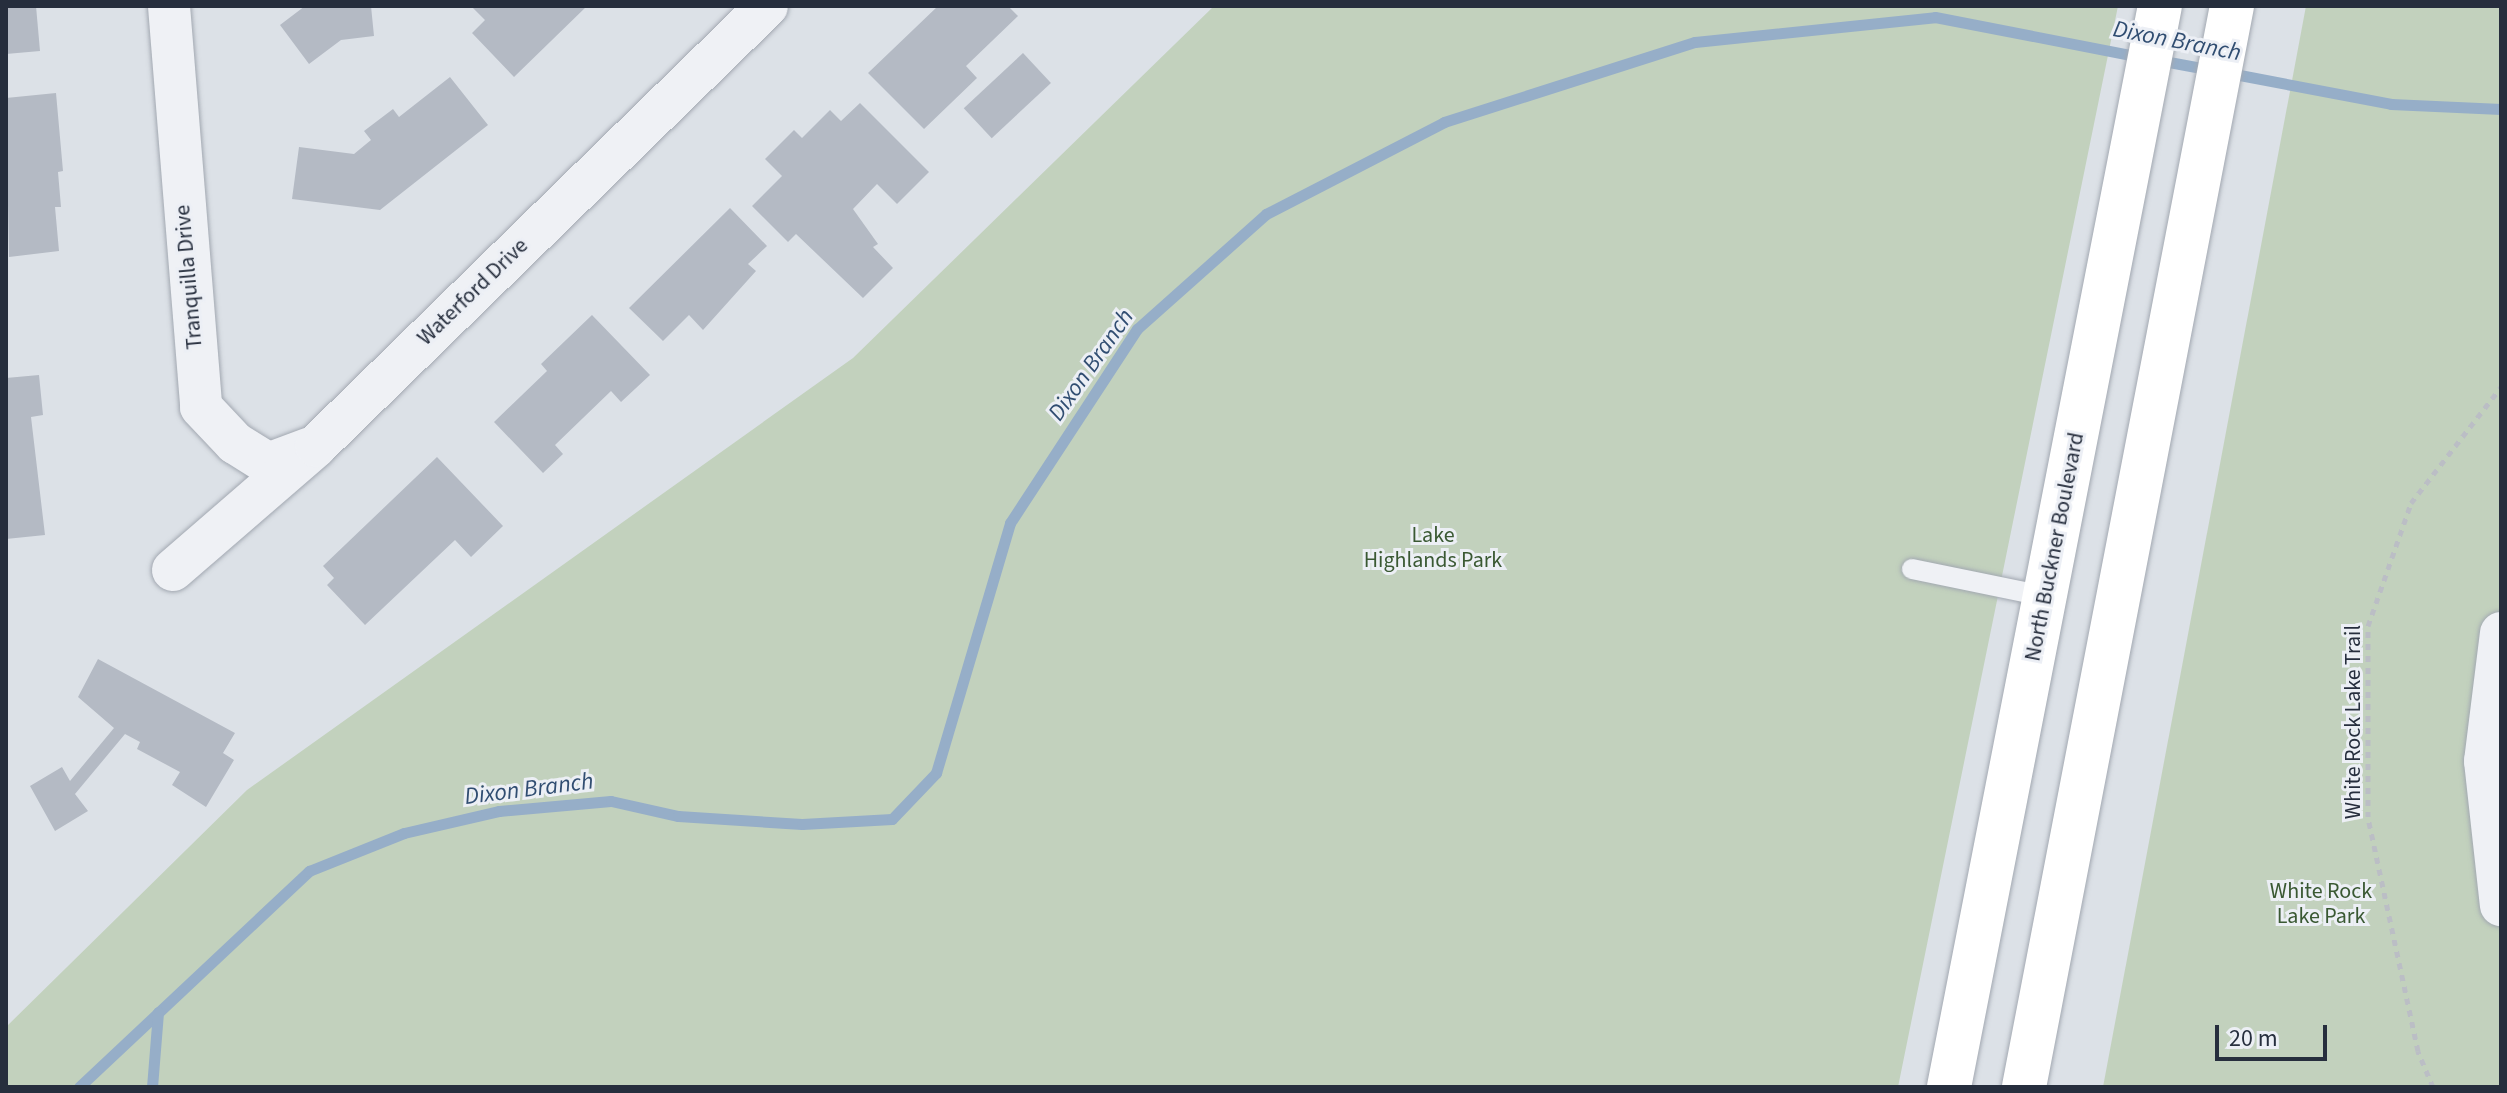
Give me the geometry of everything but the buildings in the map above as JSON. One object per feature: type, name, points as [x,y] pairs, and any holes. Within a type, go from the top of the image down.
[{"type":"main road","name":"North Buckner Boulevard","points":[[1949,1087],[2160,6]]},
{"type":"main road","points":[[2024,1087],[2232,6]]},
{"type":"street","name":"Tranquilla Drive","points":[[169,6],[201,407],[235,443],[268,464],[316,446]]},
{"type":"street","name":"Waterford Drive","points":[[173,570],[316,446],[767,6]]},
{"type":"street","points":[[2501,633],[2485,761],[2501,905]]},
{"type":"lane","points":[[1912,569],[2044,596]]},
{"type":"path","name":"White Rock Lake Trail","points":[[2433,1087],[2418,1051],[2368,817],[2368,626],[2411,503],[2501,387]]},
{"type":"green space","name":"Lake Highlands Park","points":[[1214,6],[2118,6],[1898,1087],[6,1087],[6,1027],[247,790],[853,358]]},
{"type":"green space","name":"White Rock Lake Park","points":[[2306,6],[2501,6],[2501,1087],[2103,1087]]},
{"type":"waterway","name":"Dixon Branch","points":[[79,1087],[309,871],[404,833],[499,811],[611,801],[678,816],[802,824],[892,819],[936,773],[1010,523],[1137,329],[1266,214],[1444,122],[1695,42],[1935,17],[2141,57]]},
{"type":"waterway","name":"Dixon Branch","points":[[2158,60],[2212,70]]},
{"type":"waterway","name":"Dixon Branch","points":[[2229,73],[2391,104],[2501,109]]},
{"type":"waterway","points":[[152,1087],[158,1012]]}]
